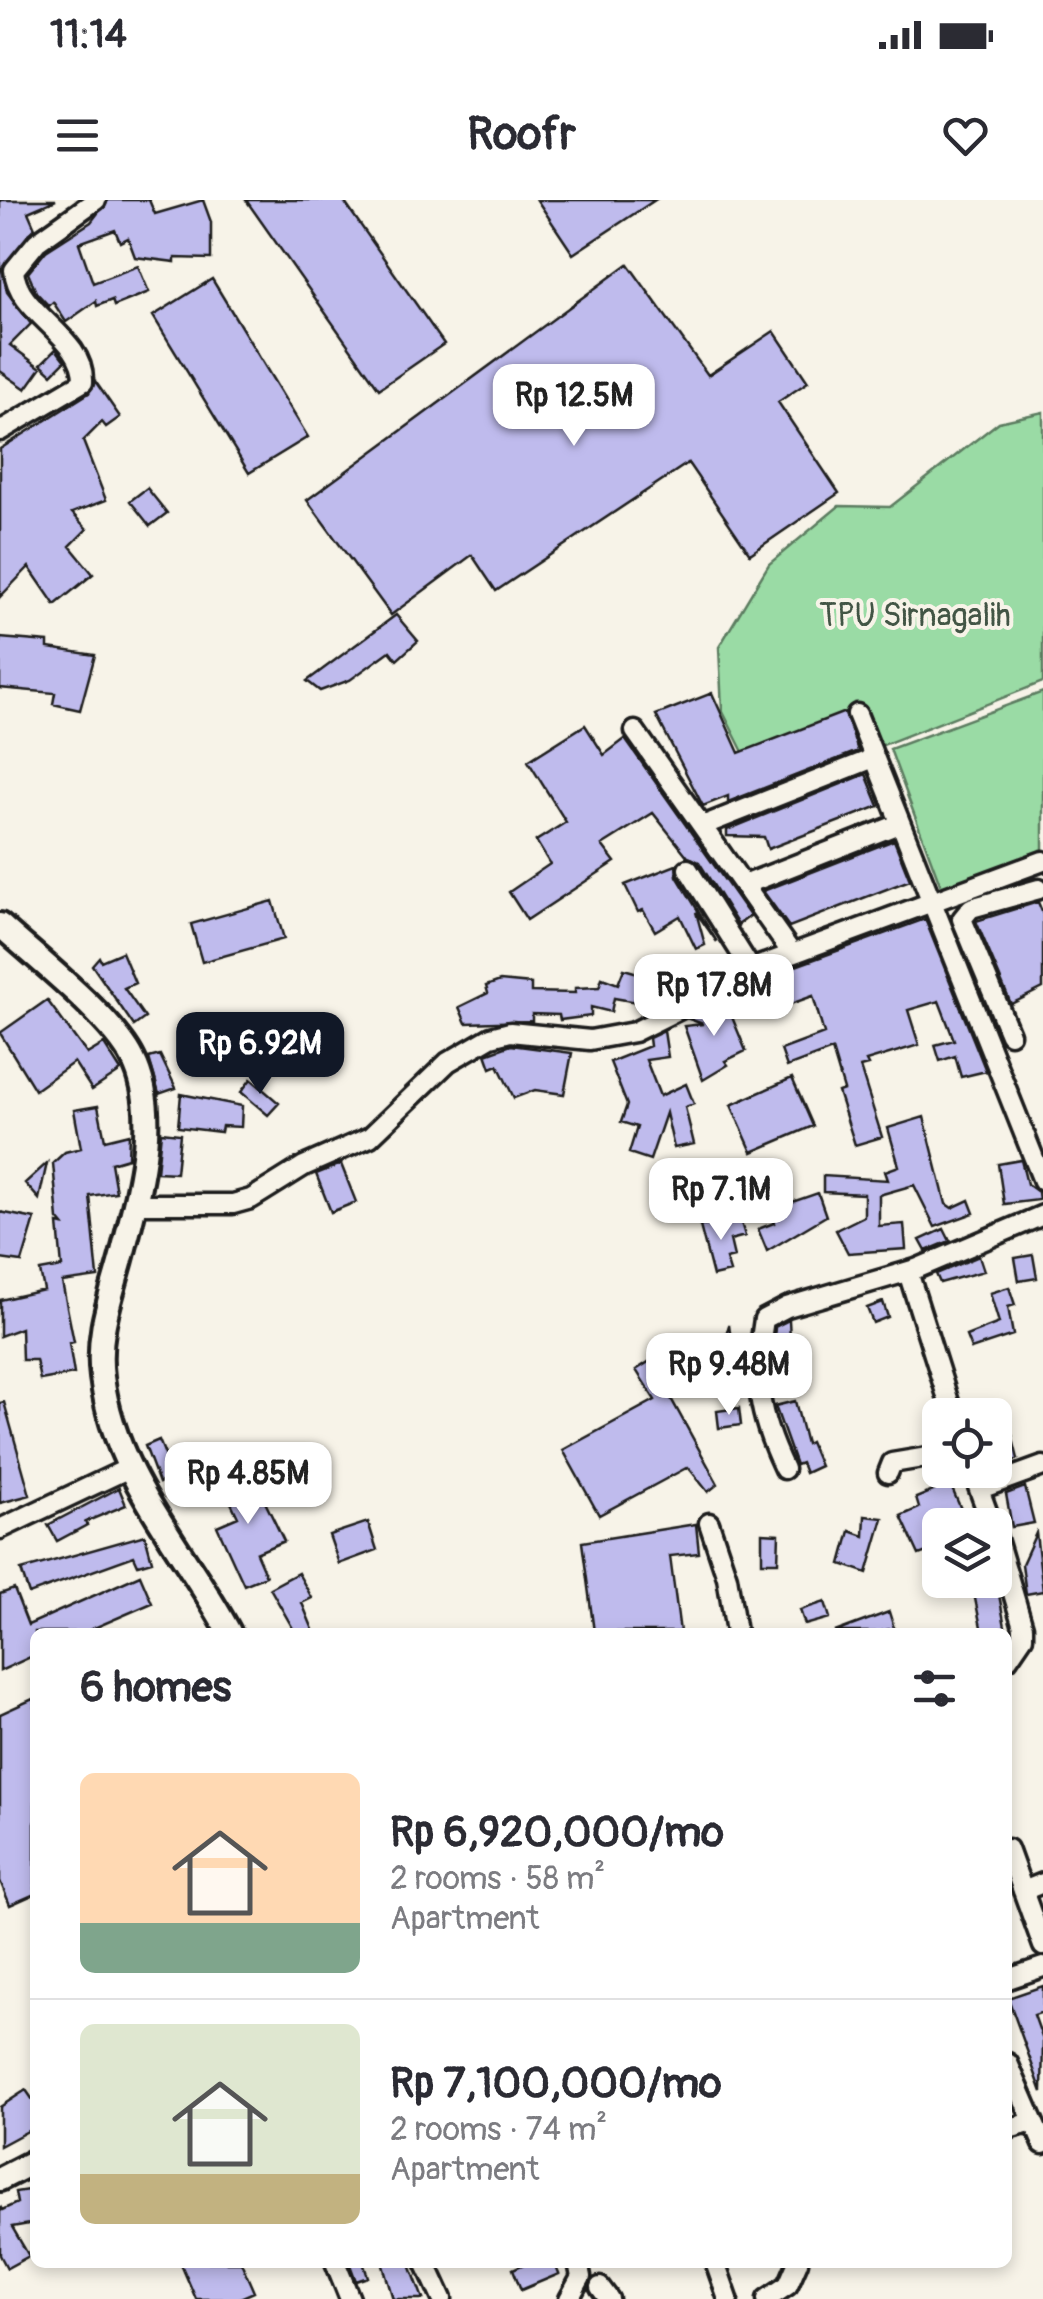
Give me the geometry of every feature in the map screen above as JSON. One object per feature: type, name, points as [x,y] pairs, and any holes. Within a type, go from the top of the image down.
[{"type":"street","points":[[0,431],[83,382],[72,349],[20,289],[14,270],[37,242],[96,200]]},
{"type":"street","points":[[857,714],[1043,1180]]},
{"type":"street","points":[[636,732],[791,952]]},
{"type":"street","points":[[702,826],[874,758]]},
{"type":"street","points":[[744,884],[899,824]]},
{"type":"street","points":[[137,1204],[233,1204],[251,1199],[304,1166],[370,1137],[448,1062],[491,1036],[510,1032],[590,1040],[634,1032],[738,980],[750,969],[1037,864],[1041,894],[972,908],[962,919],[1010,1034]]},
{"type":"street","points":[[688,869],[750,969]]},
{"type":"street","points":[[0,925],[114,1034],[134,1059],[146,1123],[137,1204],[104,1314],[100,1344],[108,1411],[127,1469],[226,1628]]},
{"type":"street","points":[[784,1468],[758,1401],[757,1364],[764,1319],[786,1308],[908,1272],[1043,1215]]},
{"type":"street","points":[[908,1272],[947,1398]]},
{"type":"street","points":[[888,1473],[892,1464],[922,1458]]},
{"type":"street","points":[[987,1508],[980,1489],[1043,1466]]},
{"type":"street","points":[[0,1529],[127,1469]]},
{"type":"street","points":[[709,1523],[727,1577],[735,1628]]},
{"type":"street","points":[[1012,1581],[1020,1604],[1023,1636],[1012,1653]]},
{"type":"street","points":[[1012,1860],[1043,1946]]},
{"type":"street","points":[[1023,1892],[1043,1883]]},
{"type":"street","points":[[1012,1978],[1043,1967]]},
{"type":"street","points":[[1012,2072],[1043,2144]]},
{"type":"street","points":[[1012,2128],[1033,2122]]},
{"type":"street","points":[[0,2179],[30,2164]]},
{"type":"street","points":[[337,2268],[350,2299]]},
{"type":"street","points":[[428,2268],[442,2299]]},
{"type":"street","points":[[569,2299],[581,2277],[579,2268]]},
{"type":"street","points":[[717,2268],[728,2299]]},
{"type":"street","points":[[767,2299],[788,2285],[795,2268]]},
{"type":"green space","name":"TPU Sirnagalih","points":[[1043,412],[1043,682],[873,749],[859,714],[745,756],[722,710],[719,647],[769,564],[839,506],[890,507],[999,422]]},
{"type":"green space","points":[[1043,692],[1043,855],[943,892],[890,749]]},
{"type":"building","points":[[0,200],[56,200],[28,212],[35,228],[2,268],[7,292],[31,324],[10,345],[41,368],[26,389],[0,371]]},
{"type":"building","points":[[108,200],[149,200],[155,214],[203,200],[211,222],[211,259],[175,258],[175,262],[135,257],[128,238],[120,242],[115,230],[79,243],[93,283],[138,266],[149,292],[114,306],[112,300],[97,306],[96,301],[66,322],[53,302],[49,306],[36,292],[28,273],[46,251],[91,222]]},
{"type":"building","points":[[246,200],[343,200],[444,344],[379,389]]},
{"type":"building","points":[[537,200],[655,200],[573,254]]},
{"type":"building","points":[[628,264],[708,375],[774,331],[808,382],[778,402],[839,493],[750,554],[688,463],[496,591],[472,555],[391,615],[307,500]]},
{"type":"building","points":[[212,279],[308,437],[249,473],[153,316]]},
{"type":"building","points":[[56,349],[65,361],[52,374],[41,364]]},
{"type":"building","points":[[95,381],[120,417],[106,427],[102,422],[83,441],[106,500],[72,513],[87,529],[70,546],[93,574],[55,605],[29,567],[0,597],[0,449],[89,393]]},
{"type":"building","points":[[147,488],[167,513],[150,526],[130,501]]},
{"type":"building","points":[[396,615],[418,641],[397,660],[390,651],[350,680],[320,691],[307,681]]},
{"type":"building","points":[[0,638],[48,642],[48,648],[95,655],[80,710],[53,704],[55,693],[0,688]]},
{"type":"building","points":[[712,693],[739,753],[845,712],[858,751],[728,802],[728,796],[703,806],[656,715]]},
{"type":"building","points":[[585,725],[604,755],[625,739],[750,916],[738,925],[699,862],[688,857],[653,813],[602,845],[615,862],[527,920],[509,892],[550,864],[536,841],[566,822],[528,761]]},
{"type":"building","points":[[866,774],[879,806],[768,849],[764,837],[727,836],[727,830]]},
{"type":"building","points":[[894,840],[910,880],[789,927],[763,891]]},
{"type":"building","points":[[676,865],[677,876],[717,942],[696,912],[705,945],[696,949],[680,916],[655,931],[643,910],[638,912],[625,885]]},
{"type":"building","points":[[273,901],[284,939],[202,962],[191,924]]},
{"type":"building","points":[[1038,902],[1043,914],[1043,988],[1011,1004],[976,921]]},
{"type":"building","points":[[925,919],[986,1071],[961,1077],[955,1056],[940,1061],[935,1045],[954,1040],[939,1001],[908,1010],[919,1045],[866,1061],[868,1065],[860,1067],[882,1137],[855,1145],[838,1092],[844,1090],[832,1050],[787,1067],[781,1050],[824,1034],[813,996],[788,1005],[783,989],[760,1005],[748,988],[757,980]]},
{"type":"building","points":[[122,952],[135,983],[124,988],[145,1018],[134,1026],[92,965],[99,957],[101,961]]},
{"type":"building","points":[[624,969],[652,977],[643,1003],[614,998],[611,1012],[591,1007],[591,1016],[560,1020],[559,1015],[532,1014],[532,1021],[466,1023],[459,1007],[488,993],[486,986],[500,981],[531,984],[531,992],[575,993],[575,988],[599,987],[602,978],[618,984]]},
{"type":"building","points":[[47,1000],[87,1054],[104,1044],[121,1071],[92,1090],[74,1062],[35,1090],[0,1033]]},
{"type":"building","points":[[725,1000],[746,1051],[725,1061],[728,1065],[703,1080],[684,1026],[703,1024],[689,1019]]},
{"type":"building","points":[[664,1031],[668,1057],[646,1060],[660,1096],[686,1084],[694,1104],[685,1107],[694,1144],[674,1148],[666,1113],[650,1160],[629,1153],[637,1127],[621,1122],[627,1105],[610,1062],[650,1046],[649,1038]]},
{"type":"building","points":[[511,1045],[572,1053],[564,1094],[535,1090],[514,1098],[498,1065],[491,1068],[486,1054]]},
{"type":"building","points":[[160,1055],[176,1088],[159,1094],[149,1058]]},
{"type":"building","points":[[792,1078],[813,1126],[752,1152],[731,1105]]},
{"type":"building","points":[[251,1079],[279,1103],[268,1115],[241,1092]]},
{"type":"building","points":[[181,1094],[242,1106],[241,1127],[222,1126],[221,1132],[178,1127]]},
{"type":"building","points":[[98,1106],[105,1140],[129,1134],[128,1158],[111,1163],[116,1192],[90,1196],[98,1277],[62,1282],[74,1342],[69,1343],[74,1374],[40,1380],[36,1360],[22,1360],[21,1328],[0,1336],[0,1300],[44,1290],[40,1271],[62,1267],[58,1224],[63,1225],[58,1219],[53,1163],[65,1152],[81,1148],[74,1110]]},
{"type":"building","points":[[924,1117],[946,1204],[952,1208],[969,1200],[974,1213],[935,1227],[914,1185],[879,1195],[879,1226],[904,1224],[906,1249],[848,1253],[836,1230],[864,1216],[864,1194],[823,1192],[823,1176],[888,1180],[885,1171],[899,1166],[888,1128]]},
{"type":"building","points":[[161,1132],[180,1134],[176,1173],[157,1172]]},
{"type":"building","points":[[1021,1160],[1027,1184],[1038,1192],[1039,1200],[1004,1204],[998,1164]]},
{"type":"building","points":[[47,1163],[39,1199],[25,1183]]},
{"type":"building","points":[[341,1164],[356,1202],[331,1212],[316,1174]]},
{"type":"building","points":[[818,1193],[826,1216],[767,1251],[758,1229],[774,1223],[769,1210]]},
{"type":"building","points":[[0,1212],[35,1219],[22,1262],[0,1259]]},
{"type":"building","points":[[739,1216],[745,1236],[730,1240],[734,1257],[726,1259],[730,1272],[713,1276],[700,1226]]},
{"type":"building","points":[[944,1229],[950,1241],[926,1251],[920,1240]]},
{"type":"building","points":[[1033,1255],[1037,1278],[1019,1281],[1015,1258]]},
{"type":"building","points":[[979,1256],[984,1271],[940,1283],[936,1274]]},
{"type":"building","points":[[1009,1287],[1015,1305],[1008,1307],[1013,1335],[971,1349],[966,1336],[999,1323],[990,1293]]},
{"type":"building","points":[[883,1302],[888,1317],[873,1323],[867,1308]]},
{"type":"building","points":[[789,1320],[790,1339],[774,1339],[775,1327]]},
{"type":"building","points":[[729,1325],[736,1378],[732,1387],[701,1374],[699,1360],[719,1358]]},
{"type":"building","points":[[658,1356],[670,1376],[662,1382],[718,1484],[708,1492],[688,1467],[599,1515],[563,1450],[655,1400],[636,1370]]},
{"type":"building","points":[[795,1401],[806,1444],[810,1442],[820,1466],[805,1473],[801,1463],[796,1465],[775,1406]]},
{"type":"building","points":[[4,1402],[30,1495],[0,1503],[0,1403]]},
{"type":"building","points":[[739,1408],[741,1425],[719,1428],[717,1411]]},
{"type":"building","points":[[1012,1435],[1018,1459],[1012,1460]]},
{"type":"building","points":[[159,1440],[174,1477],[159,1483],[145,1446]]},
{"type":"building","points":[[249,1469],[284,1541],[256,1553],[266,1576],[244,1585],[217,1526],[238,1517],[221,1482]]},
{"type":"building","points":[[1025,1487],[1034,1523],[1012,1527],[1012,1508],[1009,1508],[1006,1494]]},
{"type":"building","points":[[119,1488],[126,1505],[85,1522],[87,1525],[57,1541],[48,1525]]},
{"type":"building","points":[[940,1488],[952,1488],[961,1508],[922,1508],[919,1555],[901,1516],[919,1508],[916,1498]]},
{"type":"building","points":[[865,1516],[883,1518],[867,1573],[841,1564],[850,1531],[864,1536]]},
{"type":"building","points":[[368,1522],[377,1550],[339,1564],[329,1535]]},
{"type":"building","points":[[696,1524],[699,1553],[670,1556],[679,1628],[593,1628],[582,1542]]},
{"type":"building","points":[[762,1533],[779,1534],[778,1562],[762,1562]]},
{"type":"building","points":[[1036,1533],[1043,1591],[1026,1594],[1022,1564]]},
{"type":"building","points":[[145,1535],[152,1561],[138,1565],[134,1556],[29,1594],[21,1570]]},
{"type":"building","points":[[298,1573],[312,1598],[302,1603],[312,1628],[293,1628],[270,1588]]},
{"type":"building","points":[[140,1575],[152,1603],[94,1628],[30,1628],[30,1657],[0,1671],[0,1594],[14,1589],[28,1625]]},
{"type":"building","points":[[975,1598],[1000,1598],[1005,1628],[981,1628]]},
{"type":"building","points":[[825,1602],[830,1618],[805,1625],[800,1610]]},
{"type":"building","points":[[889,1612],[894,1628],[846,1628]]},
{"type":"building","points":[[30,1700],[30,1896],[10,1905],[0,1881],[0,1714]]},
{"type":"building","points":[[1043,1986],[1043,2012],[1034,2015],[1043,2040],[1042,2092],[1012,2009],[1012,1997]]},
{"type":"building","points":[[26,2090],[30,2096],[30,2130],[0,2146],[0,2107]]},
{"type":"building","points":[[30,2190],[30,2224],[12,2227],[29,2256],[7,2268],[0,2255],[0,2206],[2,2210],[17,2203],[15,2192]]},
{"type":"building","points":[[183,2268],[244,2268],[254,2292],[238,2299],[196,2299]]},
{"type":"building","points":[[351,2268],[365,2268],[368,2277],[356,2281]]},
{"type":"building","points":[[384,2268],[411,2268],[423,2299],[393,2299]]},
{"type":"building","points":[[556,2268],[559,2274],[521,2290],[513,2269]]}]
